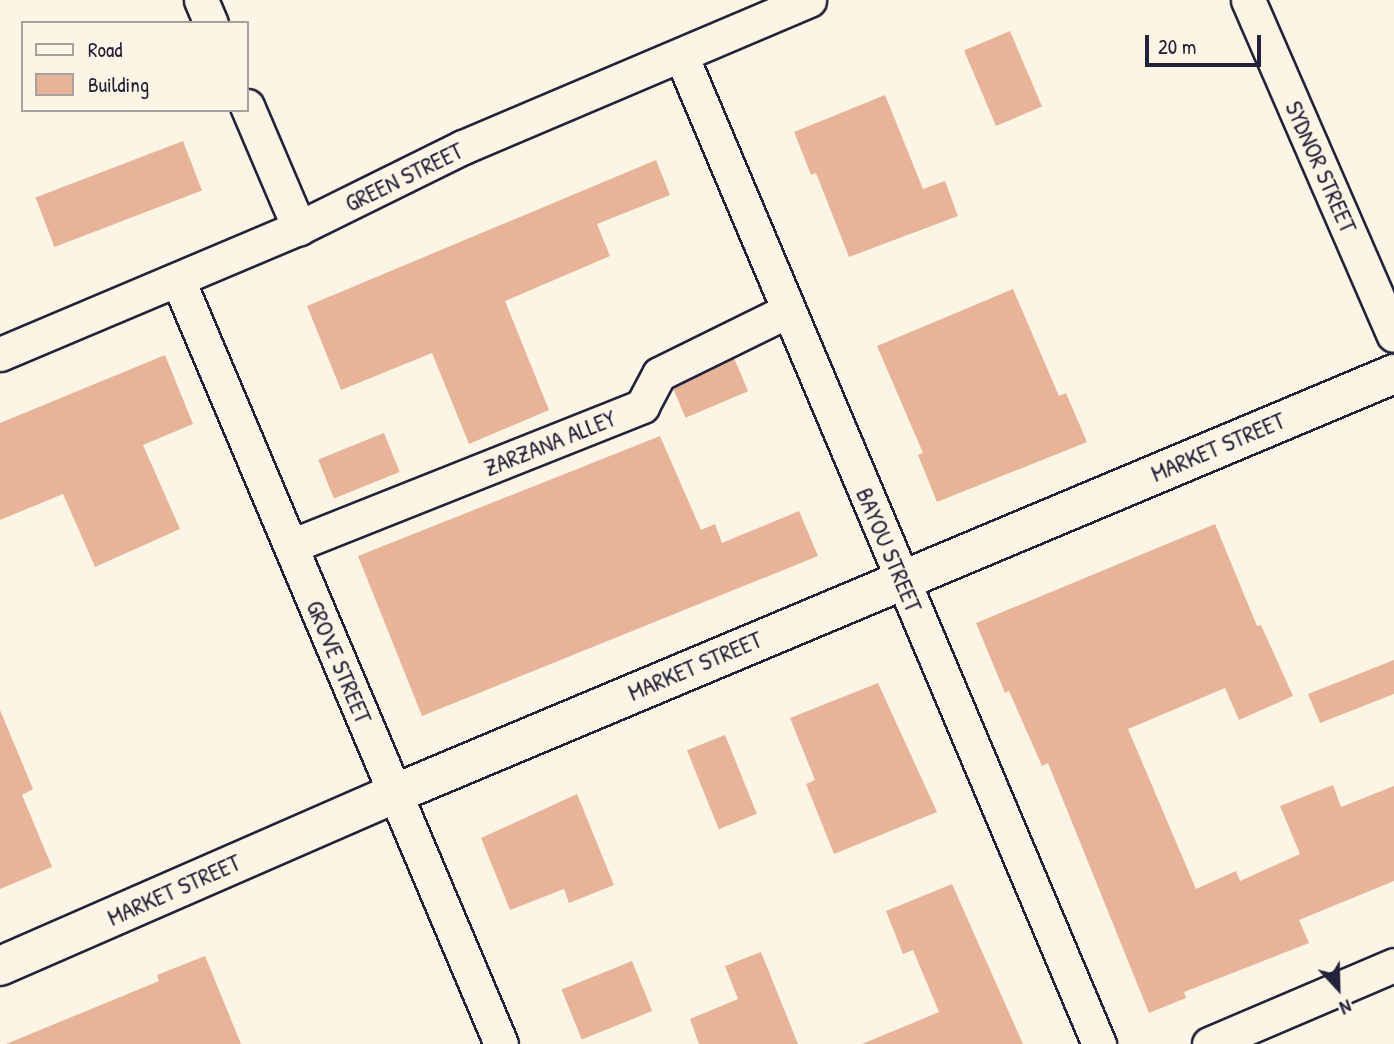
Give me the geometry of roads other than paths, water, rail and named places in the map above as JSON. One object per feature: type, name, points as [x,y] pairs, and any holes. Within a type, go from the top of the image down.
[{"type":"street","points":[[201,0],[210,21]]},
{"type":"street","name":"GREEN STREET","points":[[0,354],[299,228],[463,148],[809,0]]},
{"type":"street","name":"SYDNOR STREET","points":[[1248,0],[1394,335]]},
{"type":"street","name":"BAYOU STREET","points":[[681,55],[787,311],[1100,1044]]},
{"type":"street","points":[[248,108],[299,228]]},
{"type":"street","name":"GROVE STREET","points":[[178,280],[501,1044]]},
{"type":"street","name":"ZARZANA ALLEY","points":[[291,546],[642,406],[659,374],[787,311]]},
{"type":"street","name":"MARKET STREET","points":[[0,966],[394,794],[1394,374]]},
{"type":"street","points":[[1209,1044],[1394,965]]}]
